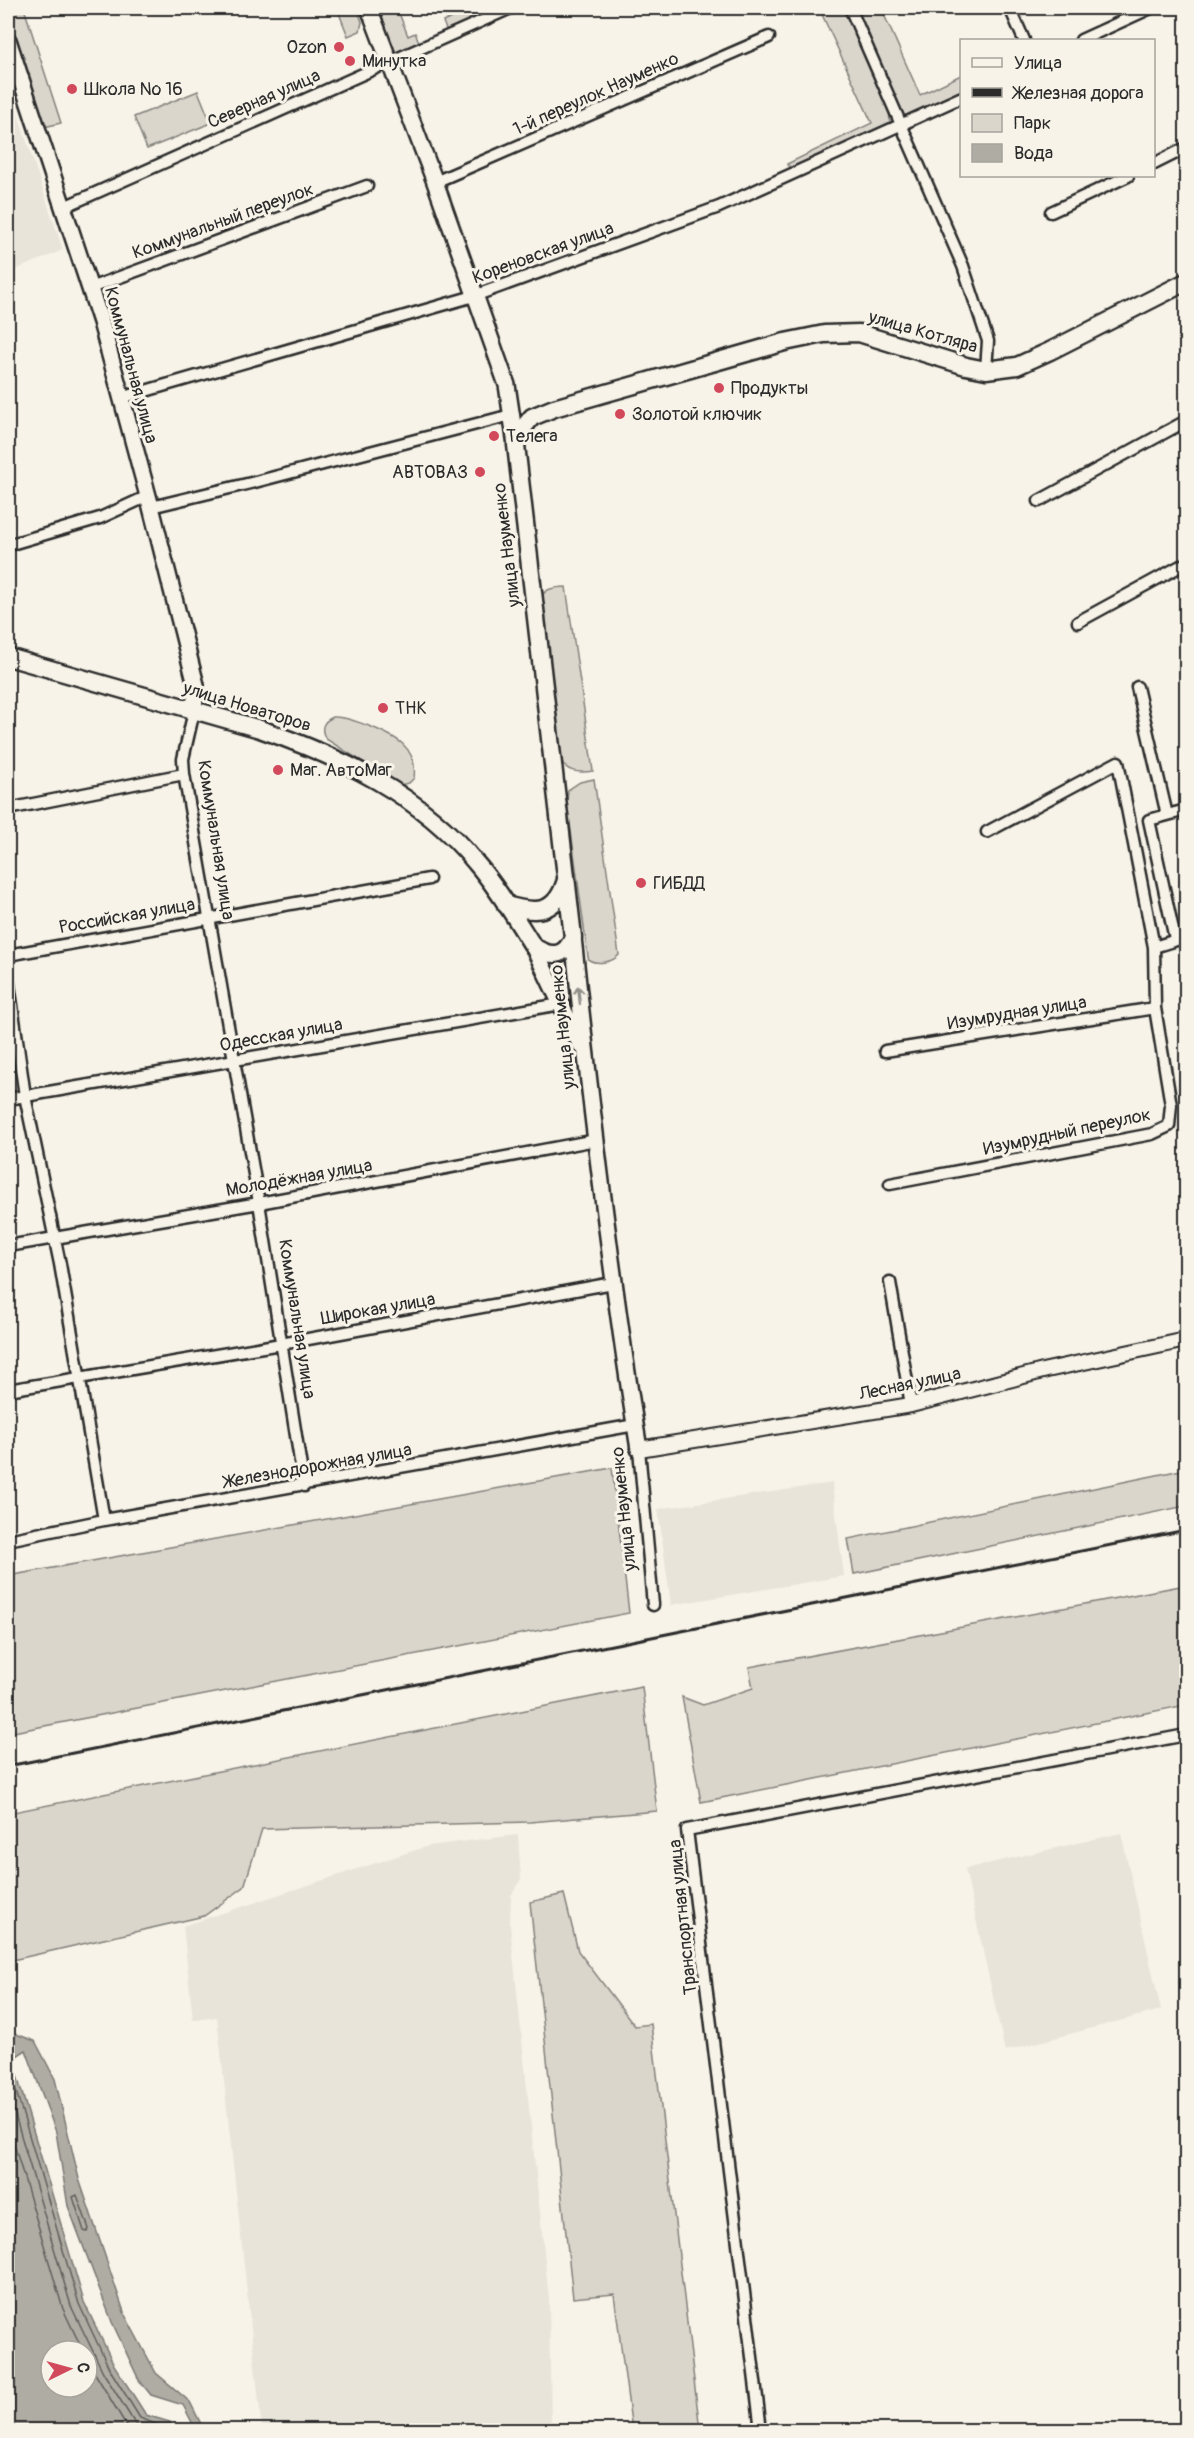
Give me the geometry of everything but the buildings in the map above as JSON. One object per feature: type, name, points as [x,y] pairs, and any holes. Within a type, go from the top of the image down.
[{"type":"main road","name":"улица Науменко","points":[[369,8],[435,182],[507,385],[516,445],[566,879],[557,907],[573,937],[613,1283],[639,1449]]},
{"type":"main road","name":"Коммунальная улица","points":[[8,40],[90,288],[121,398],[196,685],[194,711]]},
{"type":"main road","name":"улица Котляра","points":[[516,445],[523,428],[532,417],[554,408],[785,342],[824,334],[859,333],[986,370],[1017,366],[1186,282]]},
{"type":"main road","name":"улица Новаторов","points":[[8,657],[302,743],[341,760],[393,789],[448,832],[477,863],[533,946],[585,1053]]},
{"type":"main road","points":[[506,905],[536,911],[557,907]]},
{"type":"main road","points":[[557,907],[535,927],[533,946],[543,953],[560,954],[566,951],[573,937]]},
{"type":"street","name":"Северная улица","points":[[64,207],[511,8]]},
{"type":"street","points":[[850,8],[963,266],[988,341],[986,370]]},
{"type":"street","points":[[1010,8],[1024,39]]},
{"type":"street","points":[[1083,39],[1151,8]]},
{"type":"street","name":"1-й переулок Науменко","points":[[435,182],[769,37]]},
{"type":"street","name":"Кореновская улица","points":[[121,398],[474,296],[719,207],[960,98]]},
{"type":"street","points":[[1155,164],[1186,148]]},
{"type":"street","points":[[1051,212],[1126,177]]},
{"type":"street","name":"Коммунальный переулок","points":[[90,288],[367,186]]},
{"type":"street","points":[[8,545],[149,501],[255,482],[511,415]]},
{"type":"street","points":[[1039,501],[1186,421]]},
{"type":"street","points":[[1078,622],[1186,563]]},
{"type":"street","points":[[1137,687],[1167,815]]},
{"type":"street","name":"Коммунальная улица","points":[[194,711],[183,759],[184,774],[259,1203],[304,1486]]},
{"type":"street","name":"Изумрудный переулок","points":[[890,1184],[1152,1134],[1168,1126],[1171,1105],[1155,1008],[1154,947],[1119,762],[987,832]]},
{"type":"street","points":[[8,809],[184,774]]},
{"type":"street","points":[[1154,947],[1181,938],[1149,820],[1186,810]]},
{"type":"street","name":"Российская улица","points":[[8,955],[429,879]]},
{"type":"street","points":[[8,977],[25,1096],[55,1238],[104,1520]]},
{"type":"street","name":"Одесская улица","points":[[8,1099],[561,1004]]},
{"type":"street","name":"Изумрудная улица","points":[[885,1051],[1155,1008]]},
{"type":"street","name":"Молодёжная улица","points":[[8,1246],[259,1203],[596,1140]]},
{"type":"street","points":[[890,1281],[911,1405]]},
{"type":"street","name":"Широкая улица","points":[[8,1390],[281,1344],[613,1283]]},
{"type":"street","name":"Лесная улица","points":[[639,1449],[911,1405],[1047,1370],[1186,1340]]},
{"type":"street","name":"Железнодорожная улица","points":[[8,1540],[104,1520],[635,1425]]},
{"type":"street","name":"улица Науменко","points":[[639,1449],[653,1605]]},
{"type":"street","name":"Транспортная улица","points":[[761,2430],[687,1830],[1186,1735]]},
{"type":"shaded area","points":[[8,85],[63,250],[8,273]]},
{"type":"shaded area","points":[[832,1483],[844,1576],[671,1605],[658,1509]]},
{"type":"shaded area","points":[[1121,1833],[1161,2010],[1005,2051],[965,1869]]},
{"type":"shaded area","points":[[518,1835],[521,1879],[511,1896],[510,1925],[549,2299],[551,2430],[262,2430],[217,2017],[193,2020],[183,1926],[428,1846]]},
{"type":"green space","points":[[8,8],[24,8],[61,123],[44,127],[8,17]]},
{"type":"green space","points":[[337,8],[357,8],[362,22],[360,31],[348,36]]},
{"type":"green space","points":[[372,8],[397,8],[408,36],[415,33],[421,46],[393,55]]},
{"type":"green space","points":[[473,8],[502,8],[448,34],[443,22]]},
{"type":"green space","points":[[819,8],[844,8],[880,85],[889,115],[889,124],[792,169],[787,164],[872,123]]},
{"type":"green space","points":[[853,8],[881,8],[920,95],[960,75],[960,92],[908,117],[901,115]]},
{"type":"green space","points":[[198,91],[211,123],[147,149],[134,117]]},
{"type":"green space","points":[[566,587],[593,771],[578,772],[569,769],[565,767],[560,758],[541,599],[548,590]]},
{"type":"green space","points":[[333,717],[346,718],[395,738],[408,750],[412,758],[414,778],[409,783],[400,785],[326,739],[323,726]]},
{"type":"green space","points":[[594,779],[619,955],[609,961],[600,962],[592,962],[588,957],[567,801],[568,790],[580,782]]},
{"type":"green space","points":[[612,1468],[629,1613],[8,1733],[8,1576]]},
{"type":"green space","points":[[1186,1469],[1186,1506],[854,1574],[848,1539]]},
{"type":"green space","points":[[1186,1585],[1186,1705],[701,1802],[682,1697],[703,1705],[753,1688],[749,1667]]},
{"type":"green space","points":[[642,1687],[657,1811],[530,1822],[262,1829],[244,1887],[204,1916],[8,1961],[8,1813]]},
{"type":"green space","points":[[564,1894],[578,1951],[635,2026],[651,2024],[700,2430],[632,2430],[614,2294],[573,2298],[530,1902]]},
{"type":"water","points":[[8,2031],[35,2041],[55,2079],[79,2179],[125,2315],[156,2373],[190,2402],[204,2430],[196,2430],[183,2405],[151,2395],[139,2380],[112,2322],[68,2206],[56,2132],[26,2050],[12,2059],[84,2302],[114,2365],[146,2415],[170,2422],[171,2430],[8,2430]]},
{"type":"railway","points":[[8,1766],[1186,1530]]},
{"type":"place","name":"Ozon","points":[[339,47]]},
{"type":"place","name":"Минутка","points":[[350,61]]},
{"type":"place","name":"Школа № 16","points":[[72,89]]},
{"type":"place","name":"Продукты","points":[[719,388]]},
{"type":"place","name":"Золотой ключик","points":[[620,414]]},
{"type":"place","name":"Телега","points":[[494,436]]},
{"type":"place","name":"АВТОВАЗ","points":[[480,472]]},
{"type":"place","name":"ТНК","points":[[383,708]]},
{"type":"place","name":"Маг. АвтоМаг","points":[[278,770]]},
{"type":"place","name":"ГИБДД","points":[[641,883]]}]
